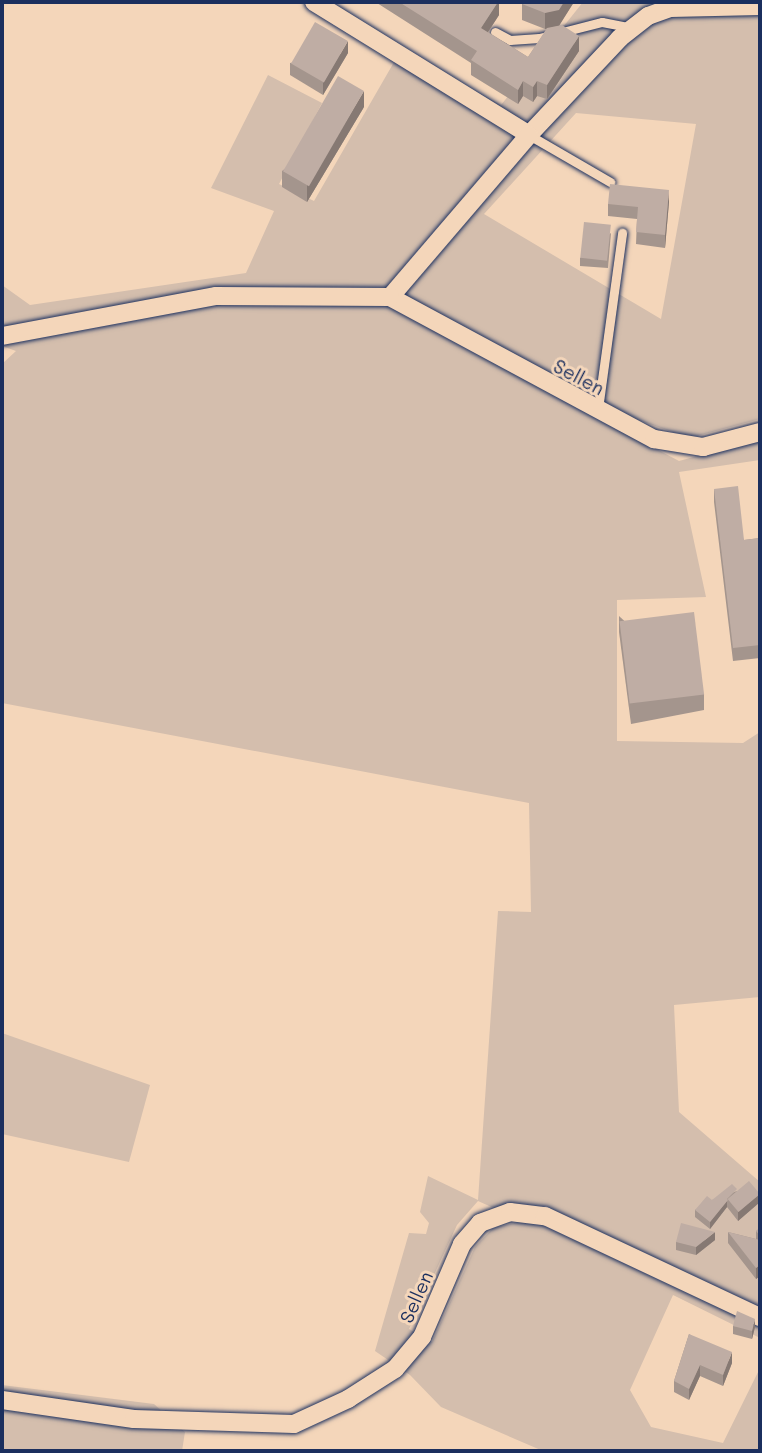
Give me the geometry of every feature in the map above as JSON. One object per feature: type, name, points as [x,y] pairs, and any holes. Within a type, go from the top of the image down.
[{"type":"street","points":[[314,2],[528,135]]},
{"type":"street","points":[[390,297],[528,135],[634,28],[670,8],[760,6]]},
{"type":"street","name":"Sellen","points":[[2,336],[216,296],[390,297],[654,439],[687,448],[712,446],[760,432]]},
{"type":"street","name":"Sellen","points":[[2,1400],[134,1419],[294,1424],[348,1399],[395,1369],[422,1337],[462,1244],[480,1223],[510,1212],[545,1216],[760,1317]]},
{"type":"lane","points":[[495,33],[510,40],[539,38],[602,22],[634,28]]},
{"type":"lane","points":[[528,135],[610,182]]},
{"type":"lane","points":[[598,411],[622,233]]},
{"type":"shaded area","points":[[583,2],[760,2],[760,419],[690,438],[615,412],[613,426],[679,461],[760,439],[760,460],[679,472],[706,597],[617,600],[617,741],[743,743],[760,732],[760,997],[674,1005],[679,1112],[760,1182],[760,1338],[673,1295],[630,1390],[651,1427],[723,1443],[760,1368],[760,1451],[543,1451],[441,1407],[410,1375],[375,1351],[409,1233],[426,1234],[429,1223],[420,1212],[428,1176],[478,1200],[498,911],[531,912],[529,803],[2,703],[2,364],[16,351],[2,346],[2,285],[30,305],[246,273],[274,211],[211,188],[268,75],[322,103],[279,184],[314,201],[401,50],[501,105]],"holes":[[[576,113],[696,124],[661,319],[484,214]],[[478,1201],[523,1221],[493,1228],[475,1247],[432,1342],[409,1329],[457,1225]]]},
{"type":"shaded area","points":[[2,1033],[150,1085],[129,1162],[2,1134]]},
{"type":"shaded area","points":[[2,1385],[154,1404],[185,1432],[182,1451],[2,1451]]},
{"type":"building","points":[[399,2],[498,2],[481,28],[528,57],[547,28],[562,25],[579,36],[547,85],[537,81],[533,87],[523,81],[518,90],[471,60],[477,51]]},
{"type":"building","points":[[522,2],[564,2],[559,10],[545,13]]},
{"type":"building","points":[[315,22],[348,41],[324,83],[291,64]]},
{"type":"building","points":[[338,76],[364,91],[309,186],[283,171]]},
{"type":"building","points":[[610,184],[669,190],[665,235],[636,232],[638,207],[608,204]]},
{"type":"building","points":[[584,222],[611,225],[607,261],[580,258]]},
{"type":"building","points":[[738,486],[744,540],[760,538],[760,645],[733,648],[714,489]]},
{"type":"building","points":[[694,612],[704,694],[630,704],[620,621]]},
{"type":"building","points":[[749,1181],[760,1194],[738,1212],[728,1199]]},
{"type":"building","points":[[732,1184],[737,1189],[710,1222],[695,1210],[707,1196],[712,1200]]},
{"type":"building","points":[[681,1223],[715,1232],[696,1247],[676,1242]]},
{"type":"building","points":[[728,1232],[760,1240],[760,1265],[756,1268]]},
{"type":"building","points":[[737,1311],[755,1319],[752,1331],[733,1326]]},
{"type":"building","points":[[689,1334],[732,1352],[723,1375],[700,1365],[689,1389],[674,1381]]}]
